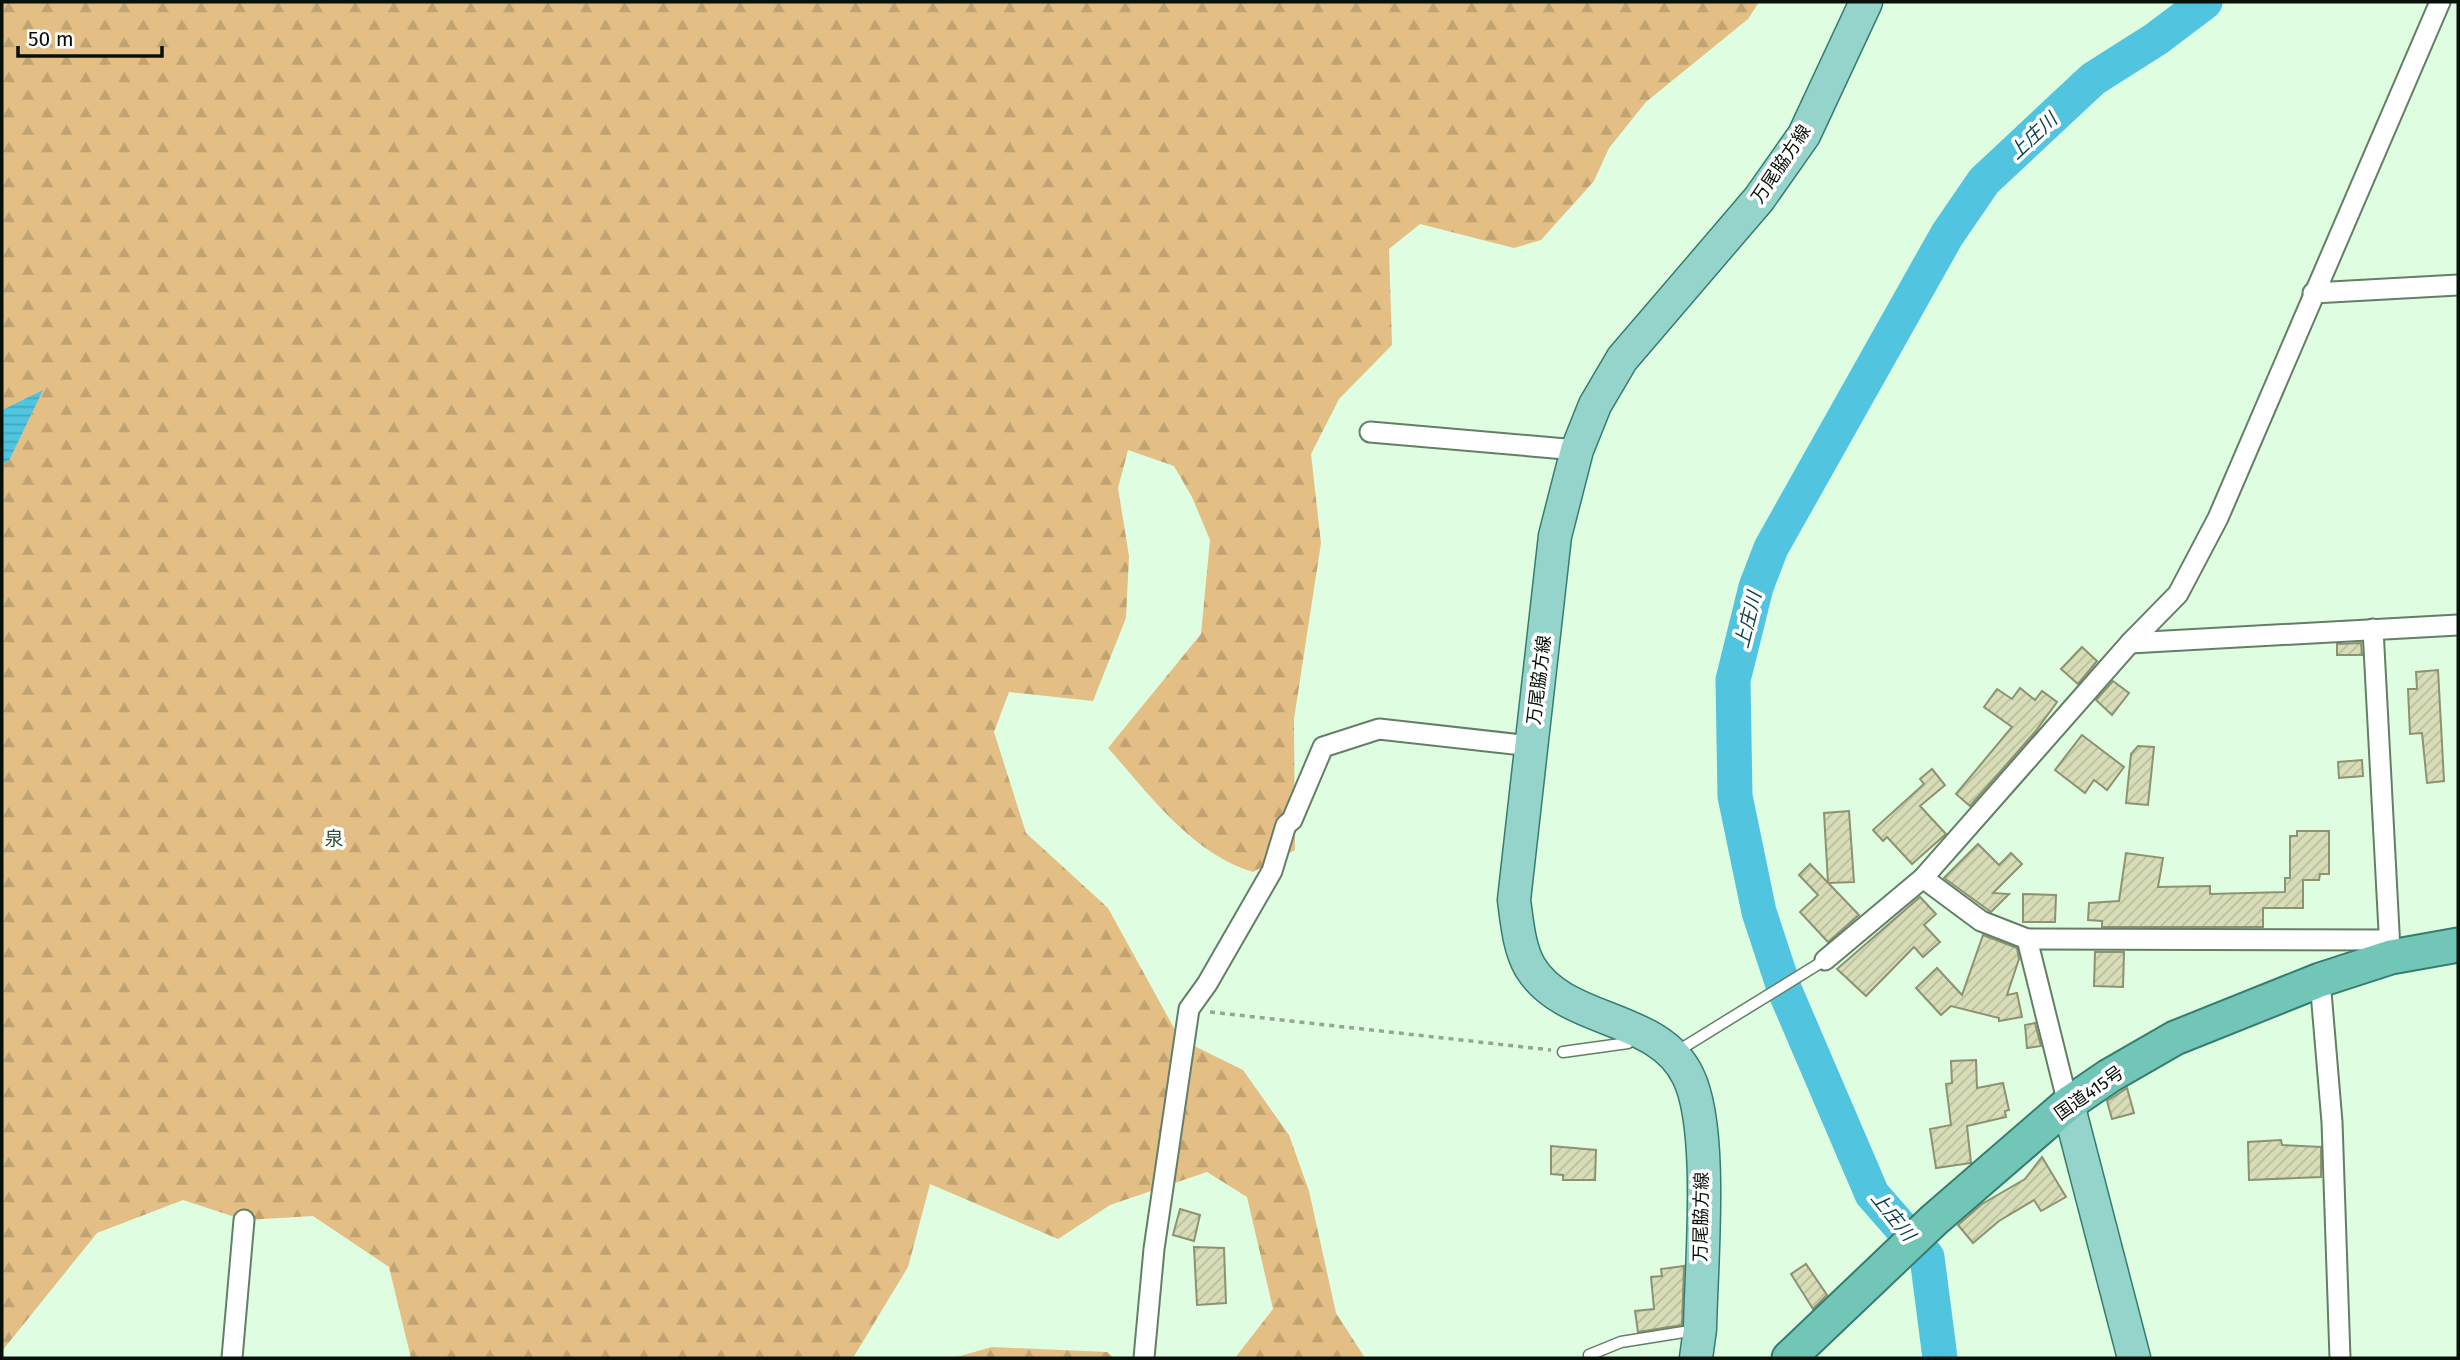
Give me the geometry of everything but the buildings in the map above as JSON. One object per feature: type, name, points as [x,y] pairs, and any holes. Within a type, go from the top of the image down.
[{"type":"highway","name":"国道415号","points":[[1789,1358],[1934,1220],[2068,1104],[2109,1076],[2175,1038],[2320,980],[2390,948],[2458,945]]},
{"type":"main road","name":"万尾脇方線","points":[[1698,1344],[1700,1124],[1698,1100],[1688,1075],[1673,1053],[1638,1030],[1553,991],[1531,968],[1524,952],[1514,900],[1555,536],[1577,450],[1595,405],[1622,359],[1759,199],[1804,135],[1866,2]]},
{"type":"main road","points":[[2068,1104],[2134,1358]]},
{"type":"street","points":[[1825,960],[1923,878],[2130,643],[2178,594],[2218,518],[2440,2]]},
{"type":"street","points":[[2314,293],[2458,285]]},
{"type":"street","points":[[1370,432],[1577,450]]},
{"type":"street","points":[[2130,643],[2458,625]]},
{"type":"street","points":[[1923,878],[1981,920],[2027,940],[2390,948],[2373,629]]},
{"type":"street","points":[[1144,1358],[1154,1249],[1189,1009],[1208,984],[1272,870],[1286,825],[1292,820],[1323,747],[1379,729],[1531,746]]},
{"type":"street","points":[[2027,940],[2068,1104]]},
{"type":"street","points":[[2320,980],[2332,1122],[2340,1358]]},
{"type":"street","points":[[232,1358],[244,1220]]},
{"type":"lane","points":[[1673,1053],[1730,1021],[1825,960]]},
{"type":"lane","points":[[1563,1052],[1628,1043],[1638,1030]]},
{"type":"lane","points":[[1589,1355],[1621,1342],[1698,1344]]},
{"type":"path","points":[[1189,1009],[1563,1052]]},
{"type":"green space","points":[[2,2],[1759,2],[1748,19],[1646,102],[1609,148],[1594,181],[1541,240],[1514,248],[1420,224],[1389,249],[1392,345],[1339,399],[1311,454],[1321,543],[1294,719],[1295,850],[1253,872],[1231,863],[1191,837],[1156,803],[1108,748],[1201,634],[1210,540],[1192,497],[1174,466],[1128,450],[1118,488],[1129,556],[1126,618],[1093,701],[1009,692],[994,732],[1026,833],[1108,908],[1180,1039],[1243,1070],[1289,1135],[1309,1191],[1336,1313],[1365,1358],[1235,1358],[1273,1309],[1247,1197],[1207,1172],[1110,1205],[1058,1239],[930,1184],[908,1267],[853,1358],[411,1358],[389,1267],[313,1216],[244,1220],[183,1200],[97,1233],[2,1351],[2,464],[9,461],[42,391],[2,410]]},
{"type":"green space","points":[[992,1347],[1107,1352],[1114,1358],[953,1358]]},
{"type":"water","points":[[43,390],[9,461],[2,464],[2,410]]},
{"type":"waterway","name":"上庄川","points":[[1940,1358],[1927,1257],[1872,1194],[1785,991],[1759,912],[1735,796],[1733,680],[1756,587],[1771,548],[1947,235],[1984,181],[2093,79],[2156,39],[2205,2]]},
{"type":"district","name":"泉","points":[[334,838]]}]
